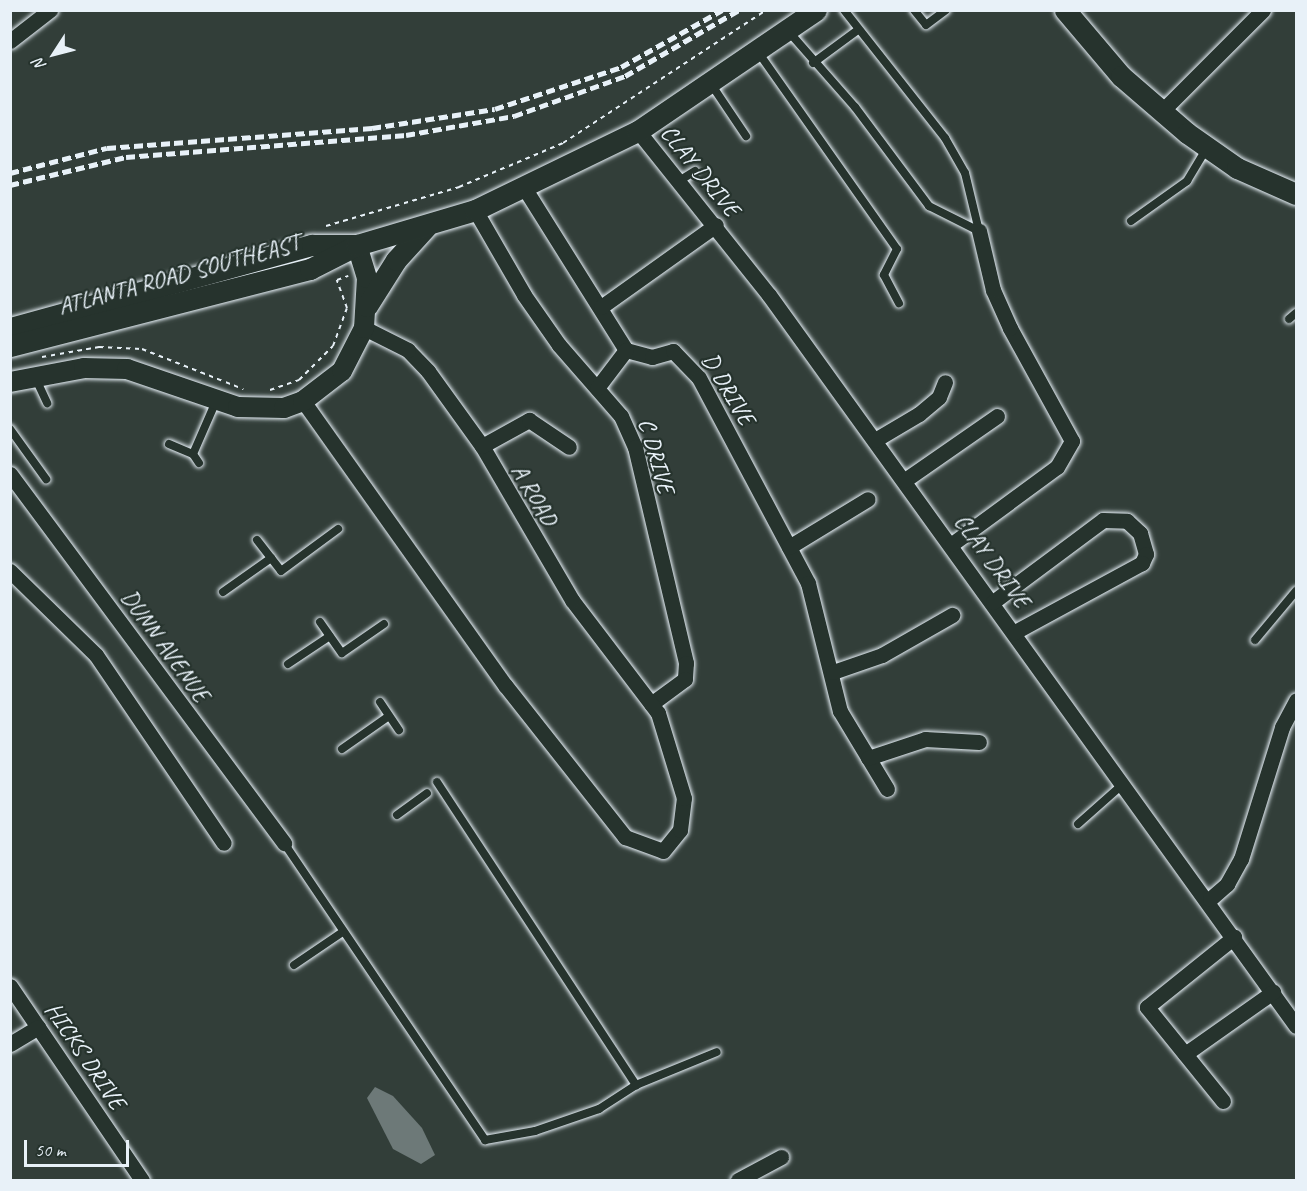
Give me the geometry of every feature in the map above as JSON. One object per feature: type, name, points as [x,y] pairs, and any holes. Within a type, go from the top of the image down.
[{"type":"main road","name":"ATLANTA ROAD SOUTHEAST","points":[[10,346],[310,269],[357,245],[476,210],[525,189],[638,131],[711,84],[816,10]]},
{"type":"main road","points":[[1070,14],[1121,76],[1207,148],[1296,194]]},
{"type":"main road","points":[[367,306],[396,260],[426,226]]},
{"type":"main road","name":"ATLANTA ROAD SOUTHEAST","points":[[10,328],[312,244],[357,245]]},
{"type":"street","points":[[10,41],[50,10]]},
{"type":"street","points":[[1162,111],[1263,10]]},
{"type":"street","name":"CLAY DRIVE","points":[[638,131],[716,225],[905,480],[1210,899],[1273,992],[1291,1006],[1296,1026]]},
{"type":"street","points":[[525,189],[626,350],[597,388]]},
{"type":"street","name":"C DRIVE","points":[[476,210],[530,304],[621,416],[635,447],[686,663],[685,679],[651,704]]},
{"type":"street","points":[[601,307],[716,225]]},
{"type":"street","points":[[952,544],[1057,466],[1072,441],[1010,328],[993,290],[979,231]]},
{"type":"street","points":[[10,382],[33,368],[127,369],[216,401],[264,408],[303,401],[342,371],[364,328],[367,306],[357,245]]},
{"type":"street","name":"A ROAD","points":[[303,401],[505,685],[625,837],[663,851],[680,830],[684,798],[651,704],[572,600],[482,446],[408,350],[364,328]]},
{"type":"street","name":"D DRIVE","points":[[626,350],[652,357],[673,351],[686,359],[808,583],[833,672],[840,711],[887,789]]},
{"type":"street","points":[[875,440],[919,414],[939,397],[945,382]]},
{"type":"street","points":[[905,480],[997,416]]},
{"type":"street","points":[[482,446],[529,420],[569,447]]},
{"type":"street","name":"DUNN AVENUE","points":[[10,474],[284,843]]},
{"type":"street","points":[[789,547],[868,499]]},
{"type":"street","points":[[993,602],[1102,520],[1126,521],[1140,533],[1146,554],[1142,563],[1015,632]]},
{"type":"street","points":[[10,571],[96,655],[224,843]]},
{"type":"street","points":[[833,672],[882,655],[952,615]]},
{"type":"street","points":[[1210,899],[1227,885],[1241,860],[1263,782],[1296,701]]},
{"type":"street","points":[[868,758],[925,739],[980,742]]},
{"type":"street","points":[[1223,1101],[1147,1007],[1234,937]]},
{"type":"street","name":"HICKS DRIVE","points":[[10,986],[142,1180]]},
{"type":"street","points":[[1185,1054],[1273,992]]},
{"type":"street","points":[[10,1044],[38,1027]]},
{"type":"street","points":[[738,1180],[781,1157]]},
{"type":"lane","points":[[844,10],[945,138],[965,173],[979,231]]},
{"type":"lane","points":[[914,10],[926,25],[946,10]]},
{"type":"lane","points":[[813,63],[858,30]]},
{"type":"lane","points":[[788,31],[813,63],[855,106],[929,206],[979,231]]},
{"type":"lane","points":[[758,52],[897,249],[884,275],[899,303]]},
{"type":"lane","points":[[711,84],[746,136]]},
{"type":"lane","points":[[1131,220],[1187,181],[1207,148]]},
{"type":"lane","points":[[679,181],[695,171]]},
{"type":"lane","points":[[1289,320],[1296,313]]},
{"type":"lane","points":[[33,368],[47,403]]},
{"type":"lane","points":[[193,454],[216,401]]},
{"type":"lane","points":[[10,429],[45,479]]},
{"type":"lane","points":[[169,444],[193,454],[199,463]]},
{"type":"lane","points":[[257,540],[281,571],[338,529]]},
{"type":"lane","points":[[223,592],[271,558]]},
{"type":"lane","points":[[1255,640],[1296,591]]},
{"type":"lane","points":[[320,622],[342,653],[384,624]]},
{"type":"lane","points":[[288,664],[330,636]]},
{"type":"lane","points":[[380,702],[399,730]]},
{"type":"lane","points":[[342,749],[389,716]]},
{"type":"lane","points":[[436,782],[636,1085]]},
{"type":"lane","points":[[1078,824],[1124,783]]},
{"type":"lane","points":[[397,816],[427,793]]},
{"type":"lane","points":[[284,843],[341,933],[485,1140],[535,1131],[588,1112],[636,1085],[717,1052]]},
{"type":"lane","points":[[294,965],[341,933]]},
{"type":"path","points":[[319,228],[459,188],[563,142],[766,10]]},
{"type":"path","points":[[264,391],[308,374],[338,339],[347,308],[337,280]]},
{"type":"path","points":[[33,368],[99,347],[142,349],[253,391]]},
{"type":"shaded area","points":[[375,1087],[393,1096],[422,1128],[435,1155],[421,1164],[393,1149],[367,1098]]},
{"type":"railway","points":[[10,173],[107,148],[372,128],[495,109],[621,67],[722,10]]},
{"type":"railway","points":[[10,185],[126,157],[406,135],[514,116],[625,76],[739,10]]}]
